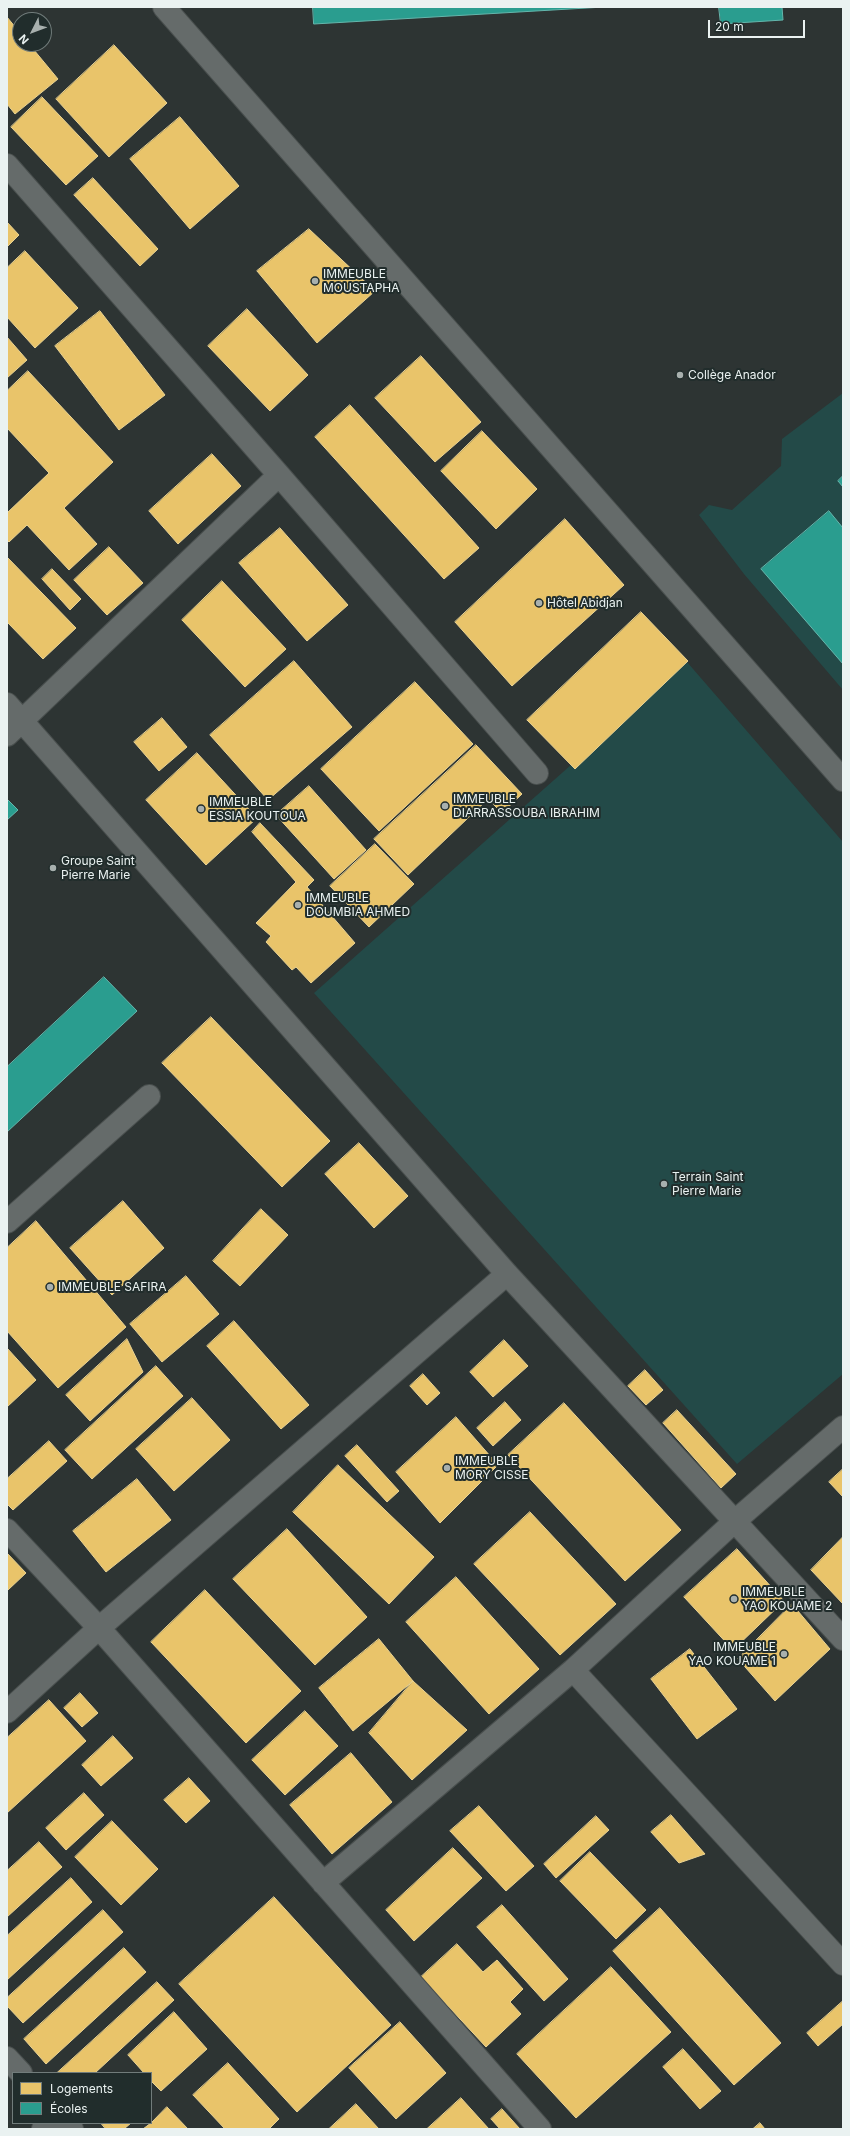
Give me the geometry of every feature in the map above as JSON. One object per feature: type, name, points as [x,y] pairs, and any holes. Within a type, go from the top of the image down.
[{"type":"street","points":[[164,7],[843,780]]},
{"type":"street","points":[[7,165],[279,475],[537,773]]},
{"type":"street","points":[[7,735],[279,475]]},
{"type":"street","points":[[7,704],[507,1274],[843,1639]]},
{"type":"street","points":[[7,1222],[149,1096]]},
{"type":"street","points":[[7,1712],[99,1628],[507,1274]]},
{"type":"street","points":[[323,1883],[573,1670],[735,1521],[843,1427]]},
{"type":"street","points":[[7,1530],[99,1628],[540,2129]]},
{"type":"street","points":[[573,1670],[843,1964]]},
{"type":"street","points":[[7,2058],[20,2072]]},
{"type":"shaded area","points":[[843,393],[843,690],[744,574],[699,515],[709,505],[732,510],[781,466],[782,439]]},
{"type":"shaded area","name":"Terrain Saint Pierre Marie","points":[[687,662],[843,842],[843,1374],[737,1464],[314,993]]},
{"type":"building: Logements","points":[[7,17],[12,23],[12,52],[36,52],[58,79],[15,114],[7,104]]},
{"type":"building: Logements","points":[[114,45],[167,103],[109,157],[56,99]]},
{"type":"building: Logements","points":[[42,97],[98,156],[66,185],[11,127]]},
{"type":"building: Logements","points":[[180,117],[239,186],[190,229],[130,159]]},
{"type":"building: Logements","points":[[93,178],[158,249],[140,266],[74,195]]},
{"type":"building: Logements","points":[[7,222],[19,235],[7,247]]},
{"type":"building: Logements","name":"IMMEUBLE MOUSTAPHA","points":[[309,229],[375,291],[317,343],[257,271]]},
{"type":"building: Logements","points":[[25,251],[78,308],[35,348],[7,317],[7,268]]},
{"type":"building: Logements","points":[[247,309],[308,375],[270,411],[208,346]]},
{"type":"building: Logements","points":[[100,311],[165,395],[119,430],[55,346]]},
{"type":"building: Logements","points":[[7,337],[27,360],[7,378]]},
{"type":"building: Logements","points":[[421,356],[481,422],[435,462],[375,398]]},
{"type":"building: Logements","points":[[28,371],[113,462],[64,508],[97,544],[69,570],[27,525],[9,542],[7,540],[7,513],[49,473],[7,428],[7,391]]},
{"type":"building: Logements","points":[[350,405],[479,548],[444,579],[315,437]]},
{"type":"building: Logements","points":[[482,431],[537,489],[496,529],[441,471]]},
{"type":"building: Logements","points":[[212,454],[241,486],[178,544],[149,511]]},
{"type":"building: Logements","name":"Hôtel Abidjan","points":[[565,519],[624,585],[512,686],[455,622]]},
{"type":"building: Logements","points":[[280,528],[348,605],[307,641],[239,563]]},
{"type":"building: Logements","points":[[109,547],[143,583],[107,615],[74,580]]},
{"type":"building: Logements","points":[[7,557],[76,628],[43,659],[7,622]]},
{"type":"building: Logements","points":[[52,569],[81,599],[70,610],[42,579]]},
{"type":"building: Logements","points":[[222,581],[286,649],[245,687],[182,620]]},
{"type":"building: Logements","points":[[641,612],[688,661],[575,769],[527,720]]},
{"type":"building: Logements","points":[[294,661],[352,727],[268,800],[210,735]]},
{"type":"building: Logements","points":[[415,682],[473,744],[379,831],[321,769]]},
{"type":"building: Logements","points":[[162,718],[187,747],[159,771],[134,742]]},
{"type":"building: Logements","name":"IMMEUBLE DIARRASSOUBA IBRAHIM","points":[[476,745],[522,794],[502,813],[488,799],[408,875],[374,839]]},
{"type":"building: Logements","name":"IMMEUBLE ESSIA KOUTOUA","points":[[197,753],[257,818],[206,865],[146,800]]},
{"type":"building: Logements","points":[[309,786],[366,850],[334,879],[276,815]]},
{"type":"building: Logements","name":"IMMEUBLE DOUMBIA AHMED","points":[[260,823],[314,880],[307,887],[355,943],[311,983],[296,967],[292,970],[266,942],[271,936],[256,923],[296,882],[252,832]]},
{"type":"building: Logements","points":[[375,844],[414,884],[369,927],[330,886]]},
{"type":"building: Logements","points":[[211,1017],[330,1141],[282,1187],[162,1063]]},
{"type":"building: Logements","points":[[359,1143],[408,1196],[374,1228],[325,1174]]},
{"type":"building: Logements","points":[[123,1201],[164,1248],[112,1295],[70,1248]]},
{"type":"building: Logements","points":[[261,1209],[288,1235],[240,1286],[213,1261]]},
{"type":"building: Logements","name":"IMMEUBLE SAFIRA","points":[[36,1221],[126,1327],[58,1388],[7,1331],[7,1248]]},
{"type":"building: Logements","points":[[186,1276],[219,1314],[162,1362],[130,1324]]},
{"type":"building: Logements","points":[[234,1321],[309,1405],[281,1429],[207,1346]]},
{"type":"building: Logements","points":[[127,1339],[143,1372],[90,1421],[66,1395]]},
{"type":"building: Logements","points":[[504,1340],[528,1366],[493,1397],[470,1372]]},
{"type":"building: Logements","points":[[7,1348],[36,1380],[7,1407]]},
{"type":"building: Logements","points":[[156,1366],[183,1396],[92,1479],[65,1450]]},
{"type":"building: Logements","points":[[645,1370],[663,1390],[646,1405],[628,1386]]},
{"type":"building: Logements","points":[[423,1374],[440,1393],[427,1405],[410,1386]]},
{"type":"building: Logements","points":[[192,1398],[230,1440],[174,1491],[136,1449]]},
{"type":"building: Logements","points":[[505,1402],[521,1420],[493,1446],[477,1428]]},
{"type":"building: Logements","points":[[564,1403],[681,1530],[625,1581],[508,1455]]},
{"type":"building: Logements","points":[[677,1410],[736,1474],[721,1488],[663,1423]]},
{"type":"building: Logements","name":"IMMEUBLE MORY CISSE","points":[[456,1417],[498,1465],[440,1523],[396,1472]]},
{"type":"building: Logements","points":[[49,1441],[67,1461],[13,1510],[7,1504],[7,1479]]},
{"type":"building: Logements","points":[[357,1445],[399,1491],[387,1502],[345,1456]]},
{"type":"building: Logements","points":[[338,1465],[434,1557],[389,1604],[293,1512]]},
{"type":"building: Logements","points":[[843,1469],[843,1497],[829,1482]]},
{"type":"building: Logements","points":[[137,1479],[171,1520],[106,1572],[73,1531]]},
{"type":"building: Logements","points":[[530,1512],[616,1604],[560,1655],[474,1564]]},
{"type":"building: Logements","points":[[287,1529],[367,1617],[315,1665],[233,1579]]},
{"type":"building: Logements","points":[[843,1537],[843,1604],[811,1570]]},
{"type":"building: Logements","name":"IMMEUBLE YAO KOUAME 2","points":[[737,1549],[784,1601],[733,1650],[684,1597]]},
{"type":"building: Logements","points":[[7,1553],[26,1573],[8,1590],[7,1589]]},
{"type":"building: Logements","points":[[456,1577],[539,1669],[489,1714],[406,1622]]},
{"type":"building: Logements","points":[[205,1590],[301,1691],[246,1743],[151,1642]]},
{"type":"building: Logements","name":"IMMEUBLE YAO KOUAME 1","points":[[792,1604],[830,1649],[775,1701],[738,1659]]},
{"type":"building: Logements","points":[[379,1639],[413,1681],[353,1731],[319,1688]]},
{"type":"building: Logements","points":[[690,1649],[737,1709],[697,1739],[651,1679]]},
{"type":"building: Logements","points":[[413,1681],[467,1730],[412,1780],[369,1733]]},
{"type":"building: Logements","points":[[80,1693],[98,1713],[82,1727],[64,1708]]},
{"type":"building: Logements","points":[[49,1700],[86,1741],[7,1813],[7,1738]]},
{"type":"building: Logements","points":[[305,1711],[338,1746],[285,1795],[252,1760]]},
{"type":"building: Logements","points":[[113,1736],[133,1758],[101,1786],[82,1765]]},
{"type":"building: Logements","points":[[351,1753],[392,1802],[332,1854],[290,1805]]},
{"type":"building: Logements","points":[[189,1778],[210,1801],[186,1823],[164,1800]]},
{"type":"building: Logements","points":[[84,1793],[104,1815],[66,1850],[46,1828]]},
{"type":"building: Logements","points":[[479,1806],[534,1866],[506,1891],[450,1831]]},
{"type":"building: Logements","points":[[671,1815],[705,1854],[679,1863],[651,1832]]},
{"type":"building: Logements","points":[[596,1816],[609,1830],[556,1878],[544,1864]]},
{"type":"building: Logements","points":[[112,1821],[158,1869],[121,1905],[75,1857]]},
{"type":"building: Logements","points":[[39,1842],[62,1867],[7,1917],[7,1871]]},
{"type":"building: Logements","points":[[453,1848],[482,1878],[414,1941],[386,1910]]},
{"type":"building: Logements","points":[[590,1852],[646,1910],[616,1939],[560,1881]]},
{"type":"building: Logements","points":[[71,1878],[92,1902],[7,1980],[7,1936]]},
{"type":"building: Logements","points":[[274,1897],[391,2025],[297,2112],[179,1984]]},
{"type":"building: Logements","points":[[502,1905],[568,1979],[544,2001],[477,1927]]},
{"type":"building: Logements","points":[[660,1908],[781,2043],[734,2085],[613,1951]]},
{"type":"building: Logements","points":[[103,1910],[123,1932],[23,2023],[7,2006],[7,1998]]},
{"type":"building: Logements","points":[[457,1944],[483,1972],[497,1960],[523,1989],[510,2002],[521,2014],[486,2047],[421,1977]]},
{"type":"building: Logements","points":[[124,1948],[146,1972],[46,2064],[24,2039]]},
{"type":"building: Logements","points":[[611,1967],[671,2032],[576,2118],[517,2054]]},
{"type":"building: Logements","points":[[157,1982],[174,2000],[96,2072],[58,2072]]},
{"type":"building: Logements","points":[[843,2001],[843,2024],[818,2046],[807,2033]]},
{"type":"building: Logements","points":[[174,2012],[207,2049],[161,2091],[152,2082],[152,2072],[143,2072],[128,2055]]},
{"type":"building: Logements","points":[[400,2022],[446,2073],[396,2119],[349,2068]]},
{"type":"building: Logements","points":[[683,2049],[721,2091],[700,2109],[663,2067]]},
{"type":"building: Logements","points":[[228,2063],[279,2119],[269,2129],[225,2129],[193,2095]]},
{"type":"building: Logements","points":[[461,2098],[489,2129],[427,2129]]},
{"type":"building: Logements","points":[[356,2104],[379,2129],[329,2129]]},
{"type":"building: Logements","points":[[167,2107],[188,2129],[143,2129],[152,2124],[152,2122]]},
{"type":"building: Logements","points":[[502,2109],[520,2129],[500,2129],[491,2119]]},
{"type":"building: Logements","points":[[760,2123],[765,2129],[753,2129]]},
{"type":"building: Logements","points":[[102,2124],[130,2124],[124,2129],[106,2129]]},
{"type":"building: Écoles","points":[[313,7],[604,7],[314,24]]},
{"type":"building: Écoles","points":[[719,7],[782,7],[783,20],[721,24]]},
{"type":"building: Écoles","points":[[843,476],[843,487],[838,481]]},
{"type":"building: Écoles","points":[[829,511],[843,528],[843,664],[761,569]]},
{"type":"building: Écoles","points":[[7,799],[18,810],[7,820]]},
{"type":"building: Écoles","points":[[104,977],[137,1011],[7,1132],[7,1067]]},
{"type":"place","name":"IMMEUBLE MOUSTAPHA","points":[[315,281]]},
{"type":"place","name":"Collège Anador","points":[[680,375]]},
{"type":"place","name":"Hôtel Abidjan","points":[[539,603]]},
{"type":"place","name":"IMMEUBLE DIARRASSOUBA IBRAHIM","points":[[445,806]]},
{"type":"place","name":"IMMEUBLE ESSIA KOUTOUA","points":[[201,809]]},
{"type":"place","name":"Groupe Saint Pierre Marie","points":[[53,868]]},
{"type":"place","name":"IMMEUBLE DOUMBIA AHMED","points":[[298,905]]},
{"type":"place","name":"Terrain Saint Pierre Marie","points":[[664,1184]]},
{"type":"place","name":"IMMEUBLE SAFIRA","points":[[50,1287]]},
{"type":"place","name":"IMMEUBLE MORY CISSE","points":[[447,1468]]},
{"type":"place","name":"IMMEUBLE YAO KOUAME 2","points":[[734,1599]]},
{"type":"place","name":"IMMEUBLE YAO KOUAME 1","points":[[784,1654]]}]
